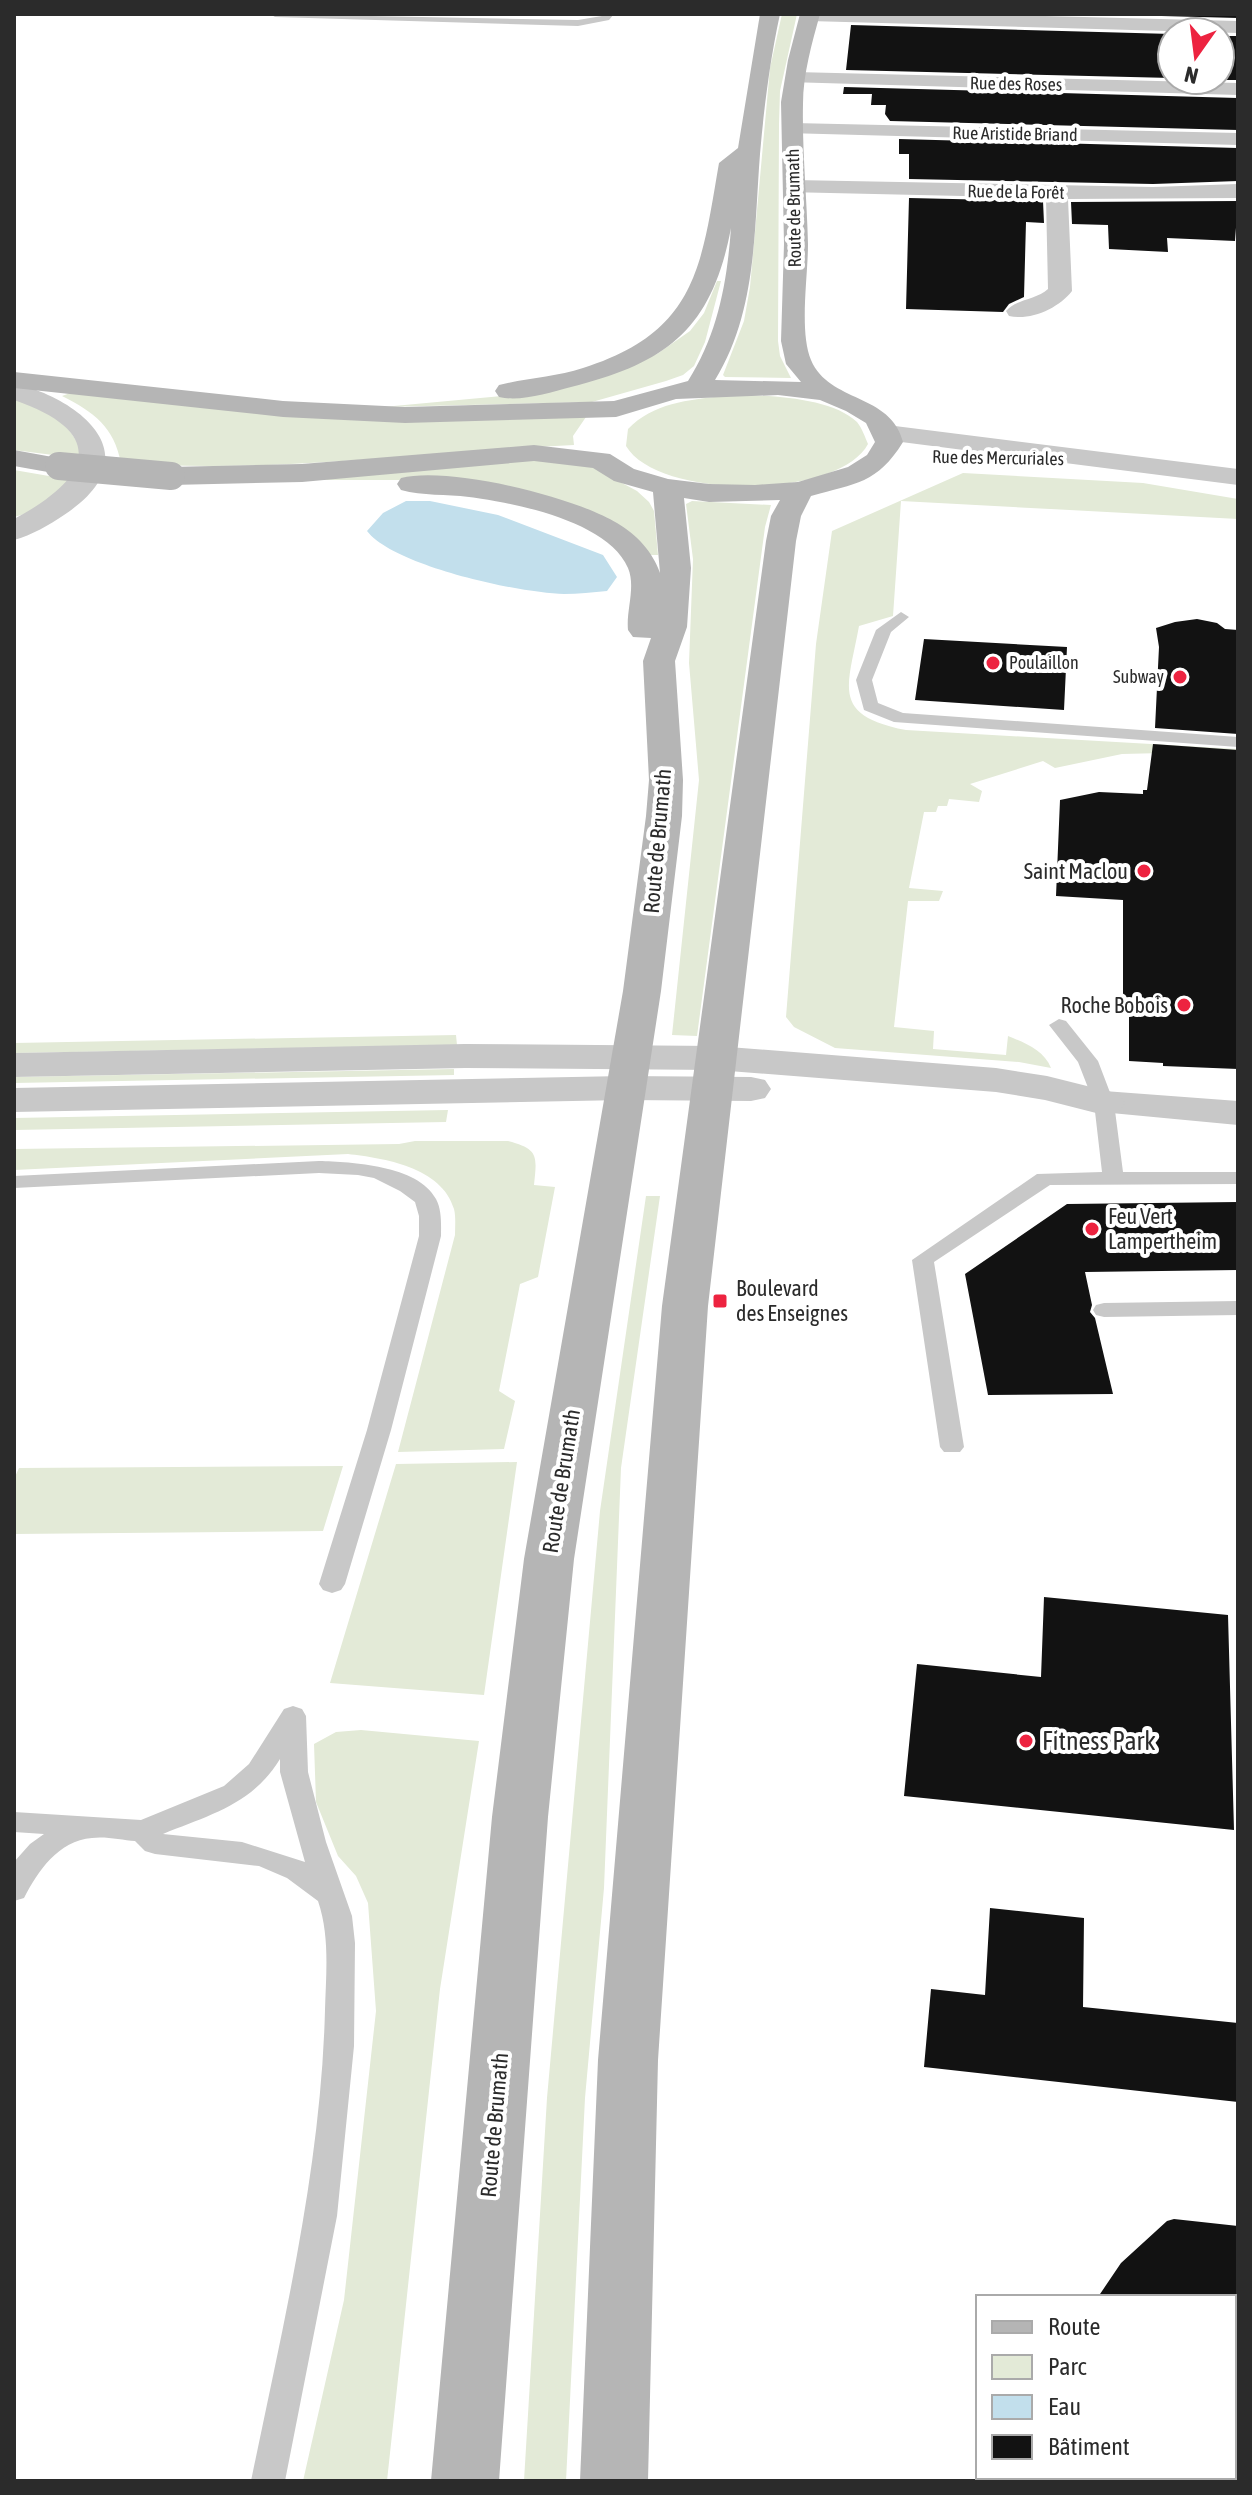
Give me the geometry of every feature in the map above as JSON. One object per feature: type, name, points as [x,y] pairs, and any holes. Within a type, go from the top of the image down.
[{"type":"main road","points":[[697,388],[718,355],[734,300],[755,94],[770,14]]},
{"type":"main road","name":"Route de Brumath","points":[[809,15],[795,78],[794,341],[799,364],[825,393]]},
{"type":"main road","points":[[20,385],[289,402],[366,403],[490,393],[595,372],[637,356],[667,338],[687,317],[702,291],[711,265],[730,163],[749,151]]},
{"type":"main road","points":[[20,385],[332,413],[449,414],[616,409],[657,395],[738,385],[825,393],[876,417],[889,442],[877,461],[845,478],[800,490],[755,494],[666,487],[624,475],[600,460],[534,453],[302,473],[169,479]]},
{"type":"main road","points":[[600,460],[593,443],[601,426],[616,409]]},
{"type":"main road","points":[[37,462],[103,475],[169,479],[436,485],[507,493],[570,512],[615,536],[633,552],[644,568],[647,585],[643,627],[659,661]]},
{"type":"main road","name":"Route de Brumath","points":[[465,2481],[520,1817],[549,1559],[642,991],[664,816],[666,780],[659,661],[671,627],[676,568],[671,504],[666,487]]},
{"type":"main road","points":[[614,2481],[628,2060],[685,1306],[781,541],[786,516],[800,490]]},
{"type":"street","points":[[809,15],[1238,27]]},
{"type":"street","name":"Rue des Roses","points":[[795,78],[1238,89]]},
{"type":"street","name":"Rue Aristide Briand","points":[[793,129],[1238,139]]},
{"type":"street","name":"Rue de la Forêt","points":[[794,187],[1177,195],[1238,191]]},
{"type":"street","points":[[1018,311],[1048,302],[1060,291],[1057,193]]},
{"type":"street","points":[[14,531],[71,494],[84,482],[93,460],[93,447],[79,424],[20,385]]},
{"type":"street","name":"Rue des Mercuriales","points":[[887,433],[1238,477]]},
{"type":"street","name":"Rue des Mercuriales","points":[[877,461],[963,457],[1119,461]]},
{"type":"street","points":[[14,1065],[715,1073],[795,1089],[1040,1103],[1104,1103],[1238,1113]]},
{"type":"street","points":[[14,1100],[627,1071]]},
{"type":"lane","points":[[275,14],[578,23],[606,18],[609,14]]},
{"type":"lane","points":[[901,617],[884,630],[864,680],[870,706],[900,718],[1238,742]]},
{"type":"lane","points":[[1059,1025],[1088,1061],[1104,1103],[1113,1179]]},
{"type":"lane","points":[[14,1182],[319,1167],[380,1173],[408,1186],[425,1199],[430,1216],[430,1236],[379,1430],[332,1584]]},
{"type":"lane","points":[[952,1447],[923,1260],[1045,1179],[1238,1178]]},
{"type":"lane","points":[[1104,1310],[1238,1308]]},
{"type":"lane","points":[[14,1822],[143,1831],[234,1793],[248,1784],[293,1716],[294,1772],[328,1893],[338,1916],[341,1943],[339,2046],[321,2216],[268,2481]]},
{"type":"lane","points":[[14,1890],[30,1860],[45,1847],[65,1835],[89,1828]]},
{"type":"lane","points":[[143,1831],[155,1844],[226,1849],[267,1858],[294,1868],[328,1893]]},
{"type":"green space","points":[[782,14],[797,14],[780,91],[779,124],[778,341],[780,356],[791,378],[725,377],[723,375],[744,321],[750,287],[770,68]]},
{"type":"green space","points":[[717,281],[721,281],[705,342],[694,366],[683,375],[592,402],[383,407],[513,395],[657,354],[690,331],[704,313]]},
{"type":"green space","points":[[73,392],[586,417],[573,436],[574,445],[291,464],[178,466],[121,463],[118,450],[101,422],[62,396]]},
{"type":"green space","points":[[723,396],[774,396],[830,407],[857,422],[868,444],[850,462],[822,476],[748,486],[709,484],[673,476],[644,464],[626,446],[628,429],[648,413],[684,401]]},
{"type":"green space","points":[[14,397],[58,419],[73,435],[84,459],[14,450]]},
{"type":"green space","points":[[522,458],[583,462],[637,491],[654,511],[658,555],[649,555],[628,535],[431,480],[321,480],[320,476]]},
{"type":"green space","points":[[14,470],[78,481],[39,510],[14,517]]},
{"type":"green space","points":[[963,473],[1143,483],[1238,499],[1238,519],[901,501],[893,616],[859,626],[851,666],[850,695],[855,707],[882,724],[906,730],[1238,749],[1238,757],[1122,754],[1055,768],[1043,761],[970,784],[982,791],[979,802],[949,799],[947,806],[938,806],[936,812],[924,812],[909,888],[943,891],[939,901],[908,901],[894,1027],[934,1031],[933,1049],[1006,1055],[1008,1036],[1039,1052],[1051,1068],[1019,1062],[835,1048],[794,1027],[786,1017],[816,644],[832,531]]},
{"type":"green space","points":[[692,501],[771,505],[765,527],[697,1036],[672,1035],[699,780],[689,663],[693,559],[686,504]]},
{"type":"green space","points":[[456,1035],[457,1045],[14,1053],[14,1043]]},
{"type":"green space","points":[[454,1069],[454,1075],[14,1083],[14,1077]]},
{"type":"green space","points":[[448,1110],[446,1122],[14,1130],[14,1118]]},
{"type":"green space","points":[[415,1141],[508,1141],[518,1144],[534,1155],[534,1185],[555,1187],[538,1277],[520,1284],[499,1391],[515,1401],[504,1449],[398,1452],[455,1235],[455,1212],[447,1195],[424,1174],[394,1162],[348,1154],[14,1170],[14,1149],[399,1144]]},
{"type":"green space","points":[[646,1196],[660,1196],[621,1468],[604,1888],[585,2098],[566,2481],[524,2481],[547,2098],[600,1511]]},
{"type":"green space","points":[[517,1462],[484,1695],[330,1683],[396,1464]]},
{"type":"green space","points":[[343,1466],[323,1531],[14,1534],[14,1479],[19,1468]]},
{"type":"green space","points":[[361,1730],[479,1741],[440,1989],[387,2481],[303,2481],[344,2300],[376,2011],[368,1903],[356,1876],[338,1856],[316,1802],[314,1744],[336,1732]]},
{"type":"water","points":[[406,501],[430,501],[498,515],[603,555],[617,577],[607,591],[564,594],[489,583],[429,566],[381,544],[367,531],[383,513]]},
{"type":"building","points":[[1085,14],[1238,14],[1238,18],[1236,16]]},
{"type":"building","points":[[851,25],[1156,34],[1156,78],[846,70]]},
{"type":"building","points":[[1236,36],[1238,36],[1236,80]]},
{"type":"building","points":[[844,87],[1238,98],[1238,130],[890,121],[885,114],[886,105],[871,105],[872,94],[843,94]]},
{"type":"building","points":[[899,139],[1238,148],[1238,181],[1153,184],[909,179],[909,154],[899,154]]},
{"type":"building","points":[[909,198],[1043,201],[1044,223],[1026,222],[1024,297],[1009,304],[1003,312],[906,309]]},
{"type":"building","points":[[1238,201],[1235,241],[1167,238],[1168,252],[1109,249],[1108,225],[1072,224],[1071,202]]},
{"type":"building","points":[[1197,619],[1217,623],[1225,629],[1238,630],[1238,734],[1155,728],[1159,647],[1156,628]]},
{"type":"building","name":"Poulaillon","points":[[924,639],[1067,647],[1064,710],[915,700]]},
{"type":"building","points":[[1153,744],[1238,750],[1238,1069],[1163,1066],[1163,1063],[1129,1061],[1129,1015],[1123,1014],[1123,900],[1056,896],[1060,800],[1099,792],[1143,794],[1143,790],[1147,790]]},
{"type":"building","points":[[1238,1202],[1238,1270],[1085,1272],[1092,1305],[1090,1312],[1095,1318],[1113,1394],[988,1395],[965,1274],[1067,1204]]},
{"type":"building","points":[[1044,1597],[1228,1615],[1234,1830],[904,1796],[917,1664],[1041,1677]]},
{"type":"building","points":[[990,1908],[1084,1918],[1083,2007],[1238,2023],[1238,2102],[924,2067],[931,1989],[985,1995]]},
{"type":"building","points":[[1174,2219],[1238,2226],[1238,2297],[1099,2295],[1121,2263],[1167,2221]]},
{"type":"place","name":"Poulaillon","points":[[993,663]]},
{"type":"place","name":"Subway","points":[[1180,677]]},
{"type":"place","name":"Saint Maclou","points":[[1144,871]]},
{"type":"place","name":"Roche Bobois","points":[[1184,1005]]},
{"type":"place","name":"Feu Vert Lampertheim","points":[[1092,1229]]},
{"type":"place","name":"Boulevard des Enseignes","points":[[720,1301]]},
{"type":"place","name":"Fitness Park","points":[[1026,1741]]}]
